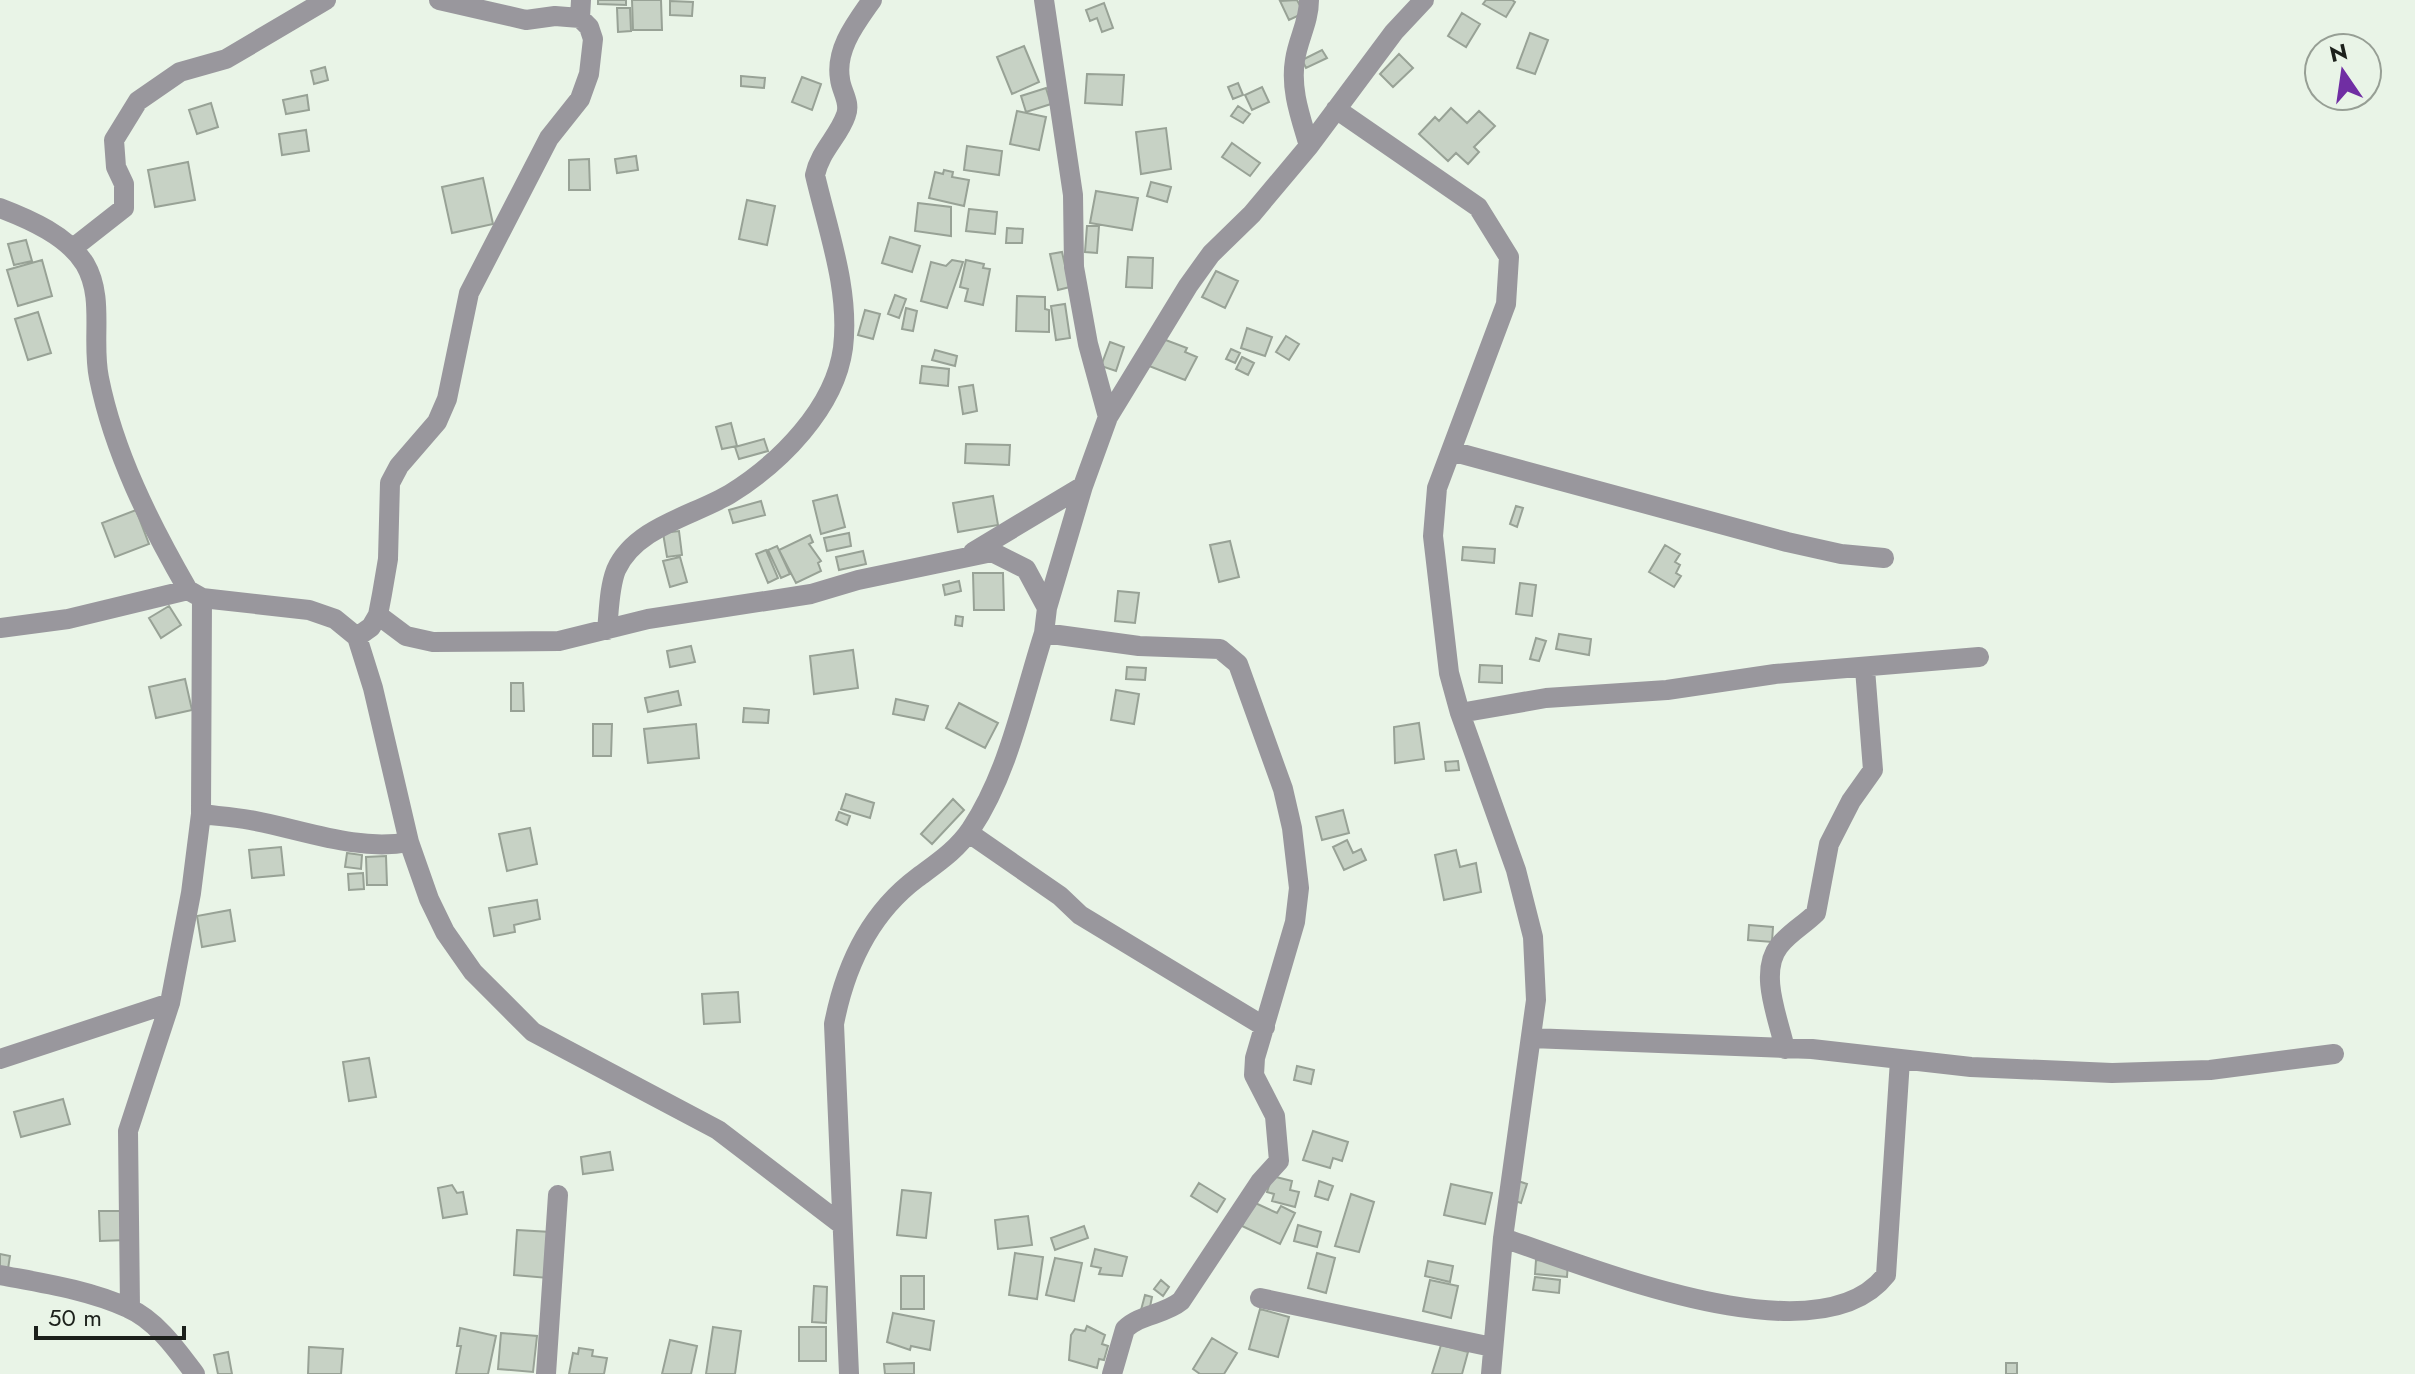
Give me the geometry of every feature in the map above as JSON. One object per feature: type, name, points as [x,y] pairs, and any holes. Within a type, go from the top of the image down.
[{"type":"street","points":[[73,248],[124,208],[124,184],[116,167],[114,140],[138,101],[180,72],[226,59],[326,0]]},
{"type":"street","points":[[357,637],[371,627],[378,615],[388,559],[390,483],[399,466],[437,422],[447,399],[469,293],[549,138],[580,99],[593,59],[589,27],[581,9],[526,20],[439,0]]},
{"type":"street","points":[[607,630],[616,570],[644,537],[732,493],[781,455],[807,425],[834,382],[842,349],[844,319],[835,259],[815,175],[818,159],[846,116],[847,102],[838,68],[848,35],[872,0]]},
{"type":"street","points":[[1044,0],[1070,168],[1074,267],[1088,344],[1108,417]]},
{"type":"street","points":[[1309,0],[1309,15],[1299,39],[1293,85],[1309,146]]},
{"type":"street","points":[[849,1374],[834,1024],[841,989],[854,953],[892,901],[942,861],[969,833],[990,801],[1044,633],[1047,608],[1083,486],[1108,417],[1211,254],[1309,146],[1394,32],[1424,0]]},
{"type":"street","points":[[1336,109],[1478,207],[1509,257],[1506,304],[1437,488],[1433,536],[1449,673],[1460,713],[1516,870],[1533,937],[1536,1000],[1503,1238],[1491,1374]]},
{"type":"street","points":[[0,208],[18,215],[73,248],[94,283],[98,375],[122,461],[195,594],[201,814],[191,893],[170,1003],[128,1131],[130,1308]]},
{"type":"street","points":[[1451,451],[1787,542],[1841,554],[1884,558]]},
{"type":"street","points":[[969,555],[1083,486]]},
{"type":"street","points":[[378,615],[406,636],[433,642],[559,641],[693,611],[811,594],[992,552],[1026,569],[1047,608]]},
{"type":"street","points":[[0,628],[195,594],[309,610],[335,619],[357,637],[373,688],[409,842],[445,932],[473,972],[533,1032],[718,1130],[841,1224]]},
{"type":"street","points":[[1044,633],[1139,646],[1220,649],[1238,664],[1283,789],[1297,857],[1299,888],[1295,922],[1254,1075],[1275,1116],[1279,1161],[1260,1182],[1181,1301],[1170,1310],[1136,1320],[1125,1329],[1112,1374]]},
{"type":"street","points":[[1460,713],[1546,698],[1667,690],[1824,669],[1865,669],[1979,657]]},
{"type":"street","points":[[1785,1049],[1770,981],[1771,962],[1777,949],[1794,930],[1816,913],[1829,844],[1851,801],[1873,770],[1865,669]]},
{"type":"street","points":[[201,814],[251,820],[316,836],[394,845],[409,842]]},
{"type":"street","points":[[969,833],[1090,921],[1265,1027]]},
{"type":"street","points":[[0,1059],[170,1003]]},
{"type":"street","points":[[1531,1038],[1785,1049],[1900,1060],[2112,1073],[2210,1070],[2334,1054]]},
{"type":"street","points":[[1503,1238],[1690,1300],[1757,1309],[1807,1310],[1833,1306],[1874,1290],[1886,1275],[1900,1060]]},
{"type":"street","points":[[546,1374],[558,1195]]},
{"type":"street","points":[[0,1275],[72,1290],[130,1308],[167,1338],[195,1374]]},
{"type":"street","points":[[1260,1298],[1492,1347]]},
{"type":"building","points":[[598,0],[626,0],[626,5],[598,4]]},
{"type":"building","points":[[632,0],[661,0],[662,30],[633,30]]},
{"type":"building","points":[[1297,0],[1304,13],[1289,20],[1280,1]]},
{"type":"building","points":[[1486,0],[1515,2],[1506,17],[1483,4]]},
{"type":"building","points":[[670,1],[693,2],[692,16],[670,15]]},
{"type":"building","points":[[1104,3],[1113,28],[1102,32],[1097,18],[1090,21],[1086,10]]},
{"type":"building","points":[[617,8],[630,8],[631,31],[618,32]]},
{"type":"building","points":[[1462,13],[1480,24],[1466,47],[1448,36]]},
{"type":"building","points":[[1530,33],[1548,40],[1535,74],[1517,68]]},
{"type":"building","points":[[1024,46],[1039,82],[1012,94],[997,57]]},
{"type":"building","points":[[1322,50],[1327,58],[1306,68],[1302,60]]},
{"type":"building","points":[[1399,54],[1413,68],[1393,87],[1380,74]]},
{"type":"building","points":[[325,67],[328,80],[314,84],[311,71]]},
{"type":"building","points":[[1087,74],[1124,75],[1122,105],[1085,103]]},
{"type":"building","points":[[741,76],[765,78],[764,88],[741,86]]},
{"type":"building","points":[[802,77],[821,84],[812,110],[792,102]]},
{"type":"building","points":[[1238,83],[1243,95],[1233,99],[1228,87]]},
{"type":"building","points":[[1262,87],[1269,102],[1252,110],[1245,95]]},
{"type":"building","points":[[1046,88],[1051,104],[1026,112],[1021,96]]},
{"type":"building","points":[[307,95],[309,110],[286,114],[283,100]]},
{"type":"building","points":[[211,103],[218,127],[197,134],[189,110]]},
{"type":"building","points":[[1238,106],[1250,114],[1243,123],[1231,116]]},
{"type":"building","points":[[1451,108],[1467,123],[1479,111],[1495,126],[1474,147],[1479,152],[1468,164],[1456,153],[1448,161],[1419,134],[1435,117],[1439,121]]},
{"type":"building","points":[[1017,111],[1046,117],[1039,150],[1010,144]]},
{"type":"building","points":[[1166,128],[1171,169],[1141,174],[1136,132]]},
{"type":"building","points":[[306,130],[309,151],[282,155],[279,134]]},
{"type":"building","points":[[1232,143],[1260,163],[1250,176],[1222,157]]},
{"type":"building","points":[[967,146],[1002,151],[999,175],[964,170]]},
{"type":"building","points":[[636,156],[638,170],[617,173],[615,159]]},
{"type":"building","points":[[589,159],[590,190],[569,190],[569,160]]},
{"type":"building","points":[[188,162],[195,200],[155,207],[148,170]]},
{"type":"building","points":[[944,170],[953,172],[952,177],[969,180],[964,206],[929,198],[935,172],[943,174]]},
{"type":"building","points":[[483,178],[493,224],[452,233],[442,187]]},
{"type":"building","points":[[1151,182],[1171,187],[1167,202],[1147,196]]},
{"type":"building","points":[[1096,191],[1138,198],[1132,230],[1090,223]]},
{"type":"building","points":[[747,200],[775,206],[767,245],[739,239]]},
{"type":"building","points":[[918,203],[951,207],[951,236],[915,231]]},
{"type":"building","points":[[969,209],[997,212],[995,234],[966,231]]},
{"type":"building","points":[[1087,226],[1099,226],[1097,253],[1085,252]]},
{"type":"building","points":[[1007,228],[1023,229],[1022,243],[1006,243]]},
{"type":"building","points":[[890,237],[920,246],[912,272],[882,263]]},
{"type":"building","points":[[26,240],[32,261],[14,265],[8,244]]},
{"type":"building","points":[[1062,252],[1070,287],[1058,290],[1050,254]]},
{"type":"building","points":[[1128,257],[1153,258],[1152,288],[1126,287]]},
{"type":"building","points":[[42,260],[52,296],[18,306],[7,270]]},
{"type":"building","points":[[952,260],[963,262],[947,308],[921,301],[931,262],[946,266]]},
{"type":"building","points":[[966,260],[984,264],[983,268],[990,269],[983,305],[965,301],[968,289],[960,287]]},
{"type":"building","points":[[1216,271],[1238,281],[1225,308],[1202,297]]},
{"type":"building","points":[[895,295],[906,299],[899,318],[888,314]]},
{"type":"building","points":[[1017,296],[1045,297],[1045,309],[1049,310],[1049,332],[1016,331]]},
{"type":"building","points":[[1065,304],[1070,338],[1056,340],[1051,306]]},
{"type":"building","points":[[906,308],[917,311],[913,331],[902,329]]},
{"type":"building","points":[[865,310],[880,314],[873,339],[858,335]]},
{"type":"building","points":[[38,312],[51,353],[28,360],[15,319]]},
{"type":"building","points":[[1247,328],[1272,337],[1265,356],[1241,348]]},
{"type":"building","points":[[1286,336],[1299,344],[1289,360],[1276,352]]},
{"type":"building","points":[[1163,339],[1187,348],[1185,352],[1197,357],[1185,380],[1149,366]]},
{"type":"building","points":[[1110,342],[1124,347],[1116,371],[1101,366]]},
{"type":"building","points":[[1231,349],[1240,353],[1235,363],[1226,359]]},
{"type":"building","points":[[935,350],[957,356],[955,366],[932,360]]},
{"type":"building","points":[[1242,357],[1254,363],[1248,375],[1236,369]]},
{"type":"building","points":[[922,366],[949,369],[948,386],[920,383]]},
{"type":"building","points":[[973,385],[977,411],[963,414],[959,387]]},
{"type":"building","points":[[731,423],[737,446],[722,449],[716,427]]},
{"type":"building","points":[[764,439],[768,451],[739,459],[735,447]]},
{"type":"building","points":[[966,444],[1010,445],[1009,465],[965,463]]},
{"type":"building","points":[[837,495],[845,527],[821,534],[813,501]]},
{"type":"building","points":[[993,496],[998,525],[958,532],[953,503]]},
{"type":"building","points":[[761,501],[765,515],[733,523],[729,510]]},
{"type":"building","points":[[1516,506],[1523,508],[1517,527],[1510,524]]},
{"type":"building","points":[[136,510],[149,544],[115,557],[102,523]]},
{"type":"building","points":[[679,531],[682,555],[667,557],[663,533]]},
{"type":"building","points":[[849,533],[851,546],[827,551],[824,538]]},
{"type":"building","points":[[810,535],[813,542],[809,544],[821,561],[818,563],[821,571],[796,583],[779,550]]},
{"type":"building","points":[[1230,541],[1239,577],[1219,582],[1210,545]]},
{"type":"building","points":[[1665,545],[1680,554],[1675,562],[1680,565],[1676,573],[1681,576],[1674,587],[1649,572]]},
{"type":"building","points":[[777,546],[790,574],[781,578],[768,550]]},
{"type":"building","points":[[1463,547],[1495,549],[1494,563],[1462,560]]},
{"type":"building","points":[[766,550],[778,578],[768,583],[756,554]]},
{"type":"building","points":[[863,551],[866,564],[839,570],[836,557]]},
{"type":"building","points":[[680,557],[687,582],[670,587],[663,561]]},
{"type":"building","points":[[973,573],[1003,573],[1004,610],[974,610]]},
{"type":"building","points":[[959,581],[961,591],[945,595],[943,585]]},
{"type":"building","points":[[1520,583],[1536,585],[1532,616],[1516,614]]},
{"type":"building","points":[[1118,591],[1139,593],[1135,623],[1115,621]]},
{"type":"building","points":[[169,606],[181,625],[161,638],[149,618]]},
{"type":"building","points":[[956,616],[963,617],[962,626],[955,625]]},
{"type":"building","points":[[1559,634],[1591,639],[1589,655],[1556,649]]},
{"type":"building","points":[[1536,638],[1546,641],[1539,661],[1530,659]]},
{"type":"building","points":[[691,646],[695,662],[670,667],[667,651]]},
{"type":"building","points":[[853,650],[858,688],[814,694],[810,656]]},
{"type":"building","points":[[1480,665],[1502,666],[1502,683],[1479,682]]},
{"type":"building","points":[[1127,667],[1146,668],[1145,680],[1126,679]]},
{"type":"building","points":[[185,679],[192,710],[156,718],[149,687]]},
{"type":"building","points":[[511,683],[523,683],[524,711],[511,711]]},
{"type":"building","points":[[1116,690],[1139,694],[1134,724],[1111,720]]},
{"type":"building","points":[[678,691],[681,705],[648,712],[645,698]]},
{"type":"building","points":[[896,699],[928,706],[924,720],[893,714]]},
{"type":"building","points":[[959,703],[998,723],[985,748],[946,728]]},
{"type":"building","points":[[744,708],[769,710],[768,723],[743,722]]},
{"type":"building","points":[[1419,723],[1424,759],[1395,763],[1394,727]]},
{"type":"building","points":[[593,724],[612,724],[611,756],[593,756]]},
{"type":"building","points":[[696,724],[699,758],[648,763],[644,729]]},
{"type":"building","points":[[1458,761],[1459,770],[1446,771],[1445,762]]},
{"type":"building","points":[[846,794],[874,803],[870,818],[841,809]]},
{"type":"building","points":[[953,799],[964,810],[932,844],[921,834]]},
{"type":"building","points":[[1343,810],[1349,833],[1322,840],[1316,817]]},
{"type":"building","points":[[839,812],[850,816],[847,825],[836,820]]},
{"type":"building","points":[[530,828],[537,864],[507,871],[499,834]]},
{"type":"building","points":[[1347,840],[1353,853],[1361,849],[1366,860],[1344,870],[1333,847]]},
{"type":"building","points":[[281,847],[284,875],[252,878],[249,850]]},
{"type":"building","points":[[1456,850],[1460,867],[1476,863],[1481,892],[1444,900],[1435,855]]},
{"type":"building","points":[[347,853],[362,855],[361,869],[345,867]]},
{"type":"building","points":[[386,856],[387,885],[367,885],[366,857]]},
{"type":"building","points":[[363,873],[364,889],[349,890],[348,874]]},
{"type":"building","points":[[537,900],[540,919],[514,925],[515,932],[494,936],[489,908]]},
{"type":"building","points":[[230,910],[235,941],[202,947],[197,916]]},
{"type":"building","points":[[1749,925],[1773,927],[1772,942],[1748,940]]},
{"type":"building","points":[[738,992],[740,1022],[704,1024],[702,994]]},
{"type":"building","points":[[369,1058],[376,1097],[349,1101],[343,1062]]},
{"type":"building","points":[[1297,1066],[1314,1070],[1311,1084],[1294,1080]]},
{"type":"building","points":[[63,1099],[70,1124],[21,1137],[14,1112]]},
{"type":"building","points":[[1313,1131],[1348,1142],[1342,1161],[1333,1158],[1330,1168],[1303,1160]]},
{"type":"building","points":[[610,1152],[613,1170],[583,1174],[581,1157]]},
{"type":"building","points":[[1272,1176],[1292,1181],[1290,1190],[1299,1192],[1295,1207],[1272,1201],[1274,1194],[1267,1192]]},
{"type":"building","points":[[1319,1181],[1333,1186],[1328,1200],[1315,1196]]},
{"type":"building","points":[[1518,1181],[1527,1184],[1521,1203],[1512,1200]]},
{"type":"building","points":[[1199,1183],[1225,1199],[1217,1212],[1191,1196]]},
{"type":"building","points":[[1451,1184],[1492,1193],[1485,1224],[1444,1215]]},
{"type":"building","points":[[452,1185],[457,1193],[463,1192],[467,1214],[443,1218],[438,1188]]},
{"type":"building","points":[[902,1190],[931,1193],[926,1238],[897,1235]]},
{"type":"building","points":[[1351,1194],[1374,1202],[1359,1252],[1335,1246]]},
{"type":"building","points":[[1253,1202],[1277,1213],[1281,1206],[1295,1213],[1280,1244],[1242,1226]]},
{"type":"building","points":[[99,1211],[126,1211],[127,1240],[100,1241]]},
{"type":"building","points":[[1028,1216],[1032,1245],[998,1249],[995,1220]]},
{"type":"building","points":[[1298,1225],[1321,1232],[1317,1247],[1294,1241]]},
{"type":"building","points":[[1084,1226],[1088,1238],[1055,1250],[1051,1238]]},
{"type":"building","points":[[517,1230],[551,1232],[548,1278],[514,1275]]},
{"type":"building","points":[[1095,1249],[1127,1257],[1122,1276],[1099,1274],[1101,1268],[1091,1266]]},
{"type":"building","points":[[1015,1253],[1043,1257],[1037,1299],[1009,1295]]},
{"type":"building","points":[[1317,1253],[1335,1258],[1326,1293],[1308,1288]]},
{"type":"building","points":[[0,1254],[10,1256],[8,1269],[0,1268]]},
{"type":"building","points":[[1055,1258],[1082,1263],[1074,1301],[1046,1295]]},
{"type":"building","points":[[1536,1260],[1568,1262],[1567,1277],[1535,1274]]},
{"type":"building","points":[[1428,1261],[1453,1266],[1450,1282],[1425,1276]]},
{"type":"building","points":[[901,1276],[924,1276],[924,1309],[901,1309]]},
{"type":"building","points":[[1535,1277],[1560,1280],[1559,1293],[1533,1290]]},
{"type":"building","points":[[1161,1280],[1169,1287],[1163,1296],[1154,1289]]},
{"type":"building","points":[[1430,1280],[1458,1286],[1451,1318],[1423,1311]]},
{"type":"building","points":[[814,1286],[827,1287],[826,1323],[812,1322]]},
{"type":"building","points":[[1145,1295],[1152,1297],[1149,1312],[1141,1310]]},
{"type":"building","points":[[1260,1309],[1289,1317],[1278,1357],[1249,1349]]},
{"type":"building","points":[[893,1313],[934,1321],[930,1350],[911,1346],[910,1350],[887,1342]]},
{"type":"building","points":[[1087,1326],[1105,1335],[1102,1344],[1108,1346],[1104,1360],[1099,1359],[1097,1368],[1069,1360],[1071,1335],[1075,1329],[1085,1331]]},
{"type":"building","points":[[713,1327],[741,1331],[735,1374],[706,1374]]},
{"type":"building","points":[[799,1327],[826,1327],[826,1361],[799,1361]]},
{"type":"building","points":[[460,1328],[496,1336],[488,1374],[456,1374],[461,1346],[457,1346]]},
{"type":"building","points":[[501,1333],[537,1336],[533,1372],[498,1369]]},
{"type":"building","points":[[1212,1338],[1237,1353],[1224,1374],[1200,1374],[1193,1369]]},
{"type":"building","points":[[670,1340],[697,1346],[691,1374],[662,1374]]},
{"type":"building","points":[[1441,1345],[1468,1352],[1462,1374],[1432,1374]]},
{"type":"building","points":[[309,1347],[343,1349],[341,1374],[308,1374]]},
{"type":"building","points":[[579,1348],[593,1350],[592,1356],[607,1358],[604,1374],[569,1374],[573,1353],[578,1354]]},
{"type":"building","points":[[228,1352],[232,1374],[218,1374],[214,1355]]},
{"type":"building","points":[[914,1363],[914,1374],[885,1374],[884,1364]]},
{"type":"building","points":[[2006,1363],[2017,1363],[2017,1374],[2006,1374]]}]
